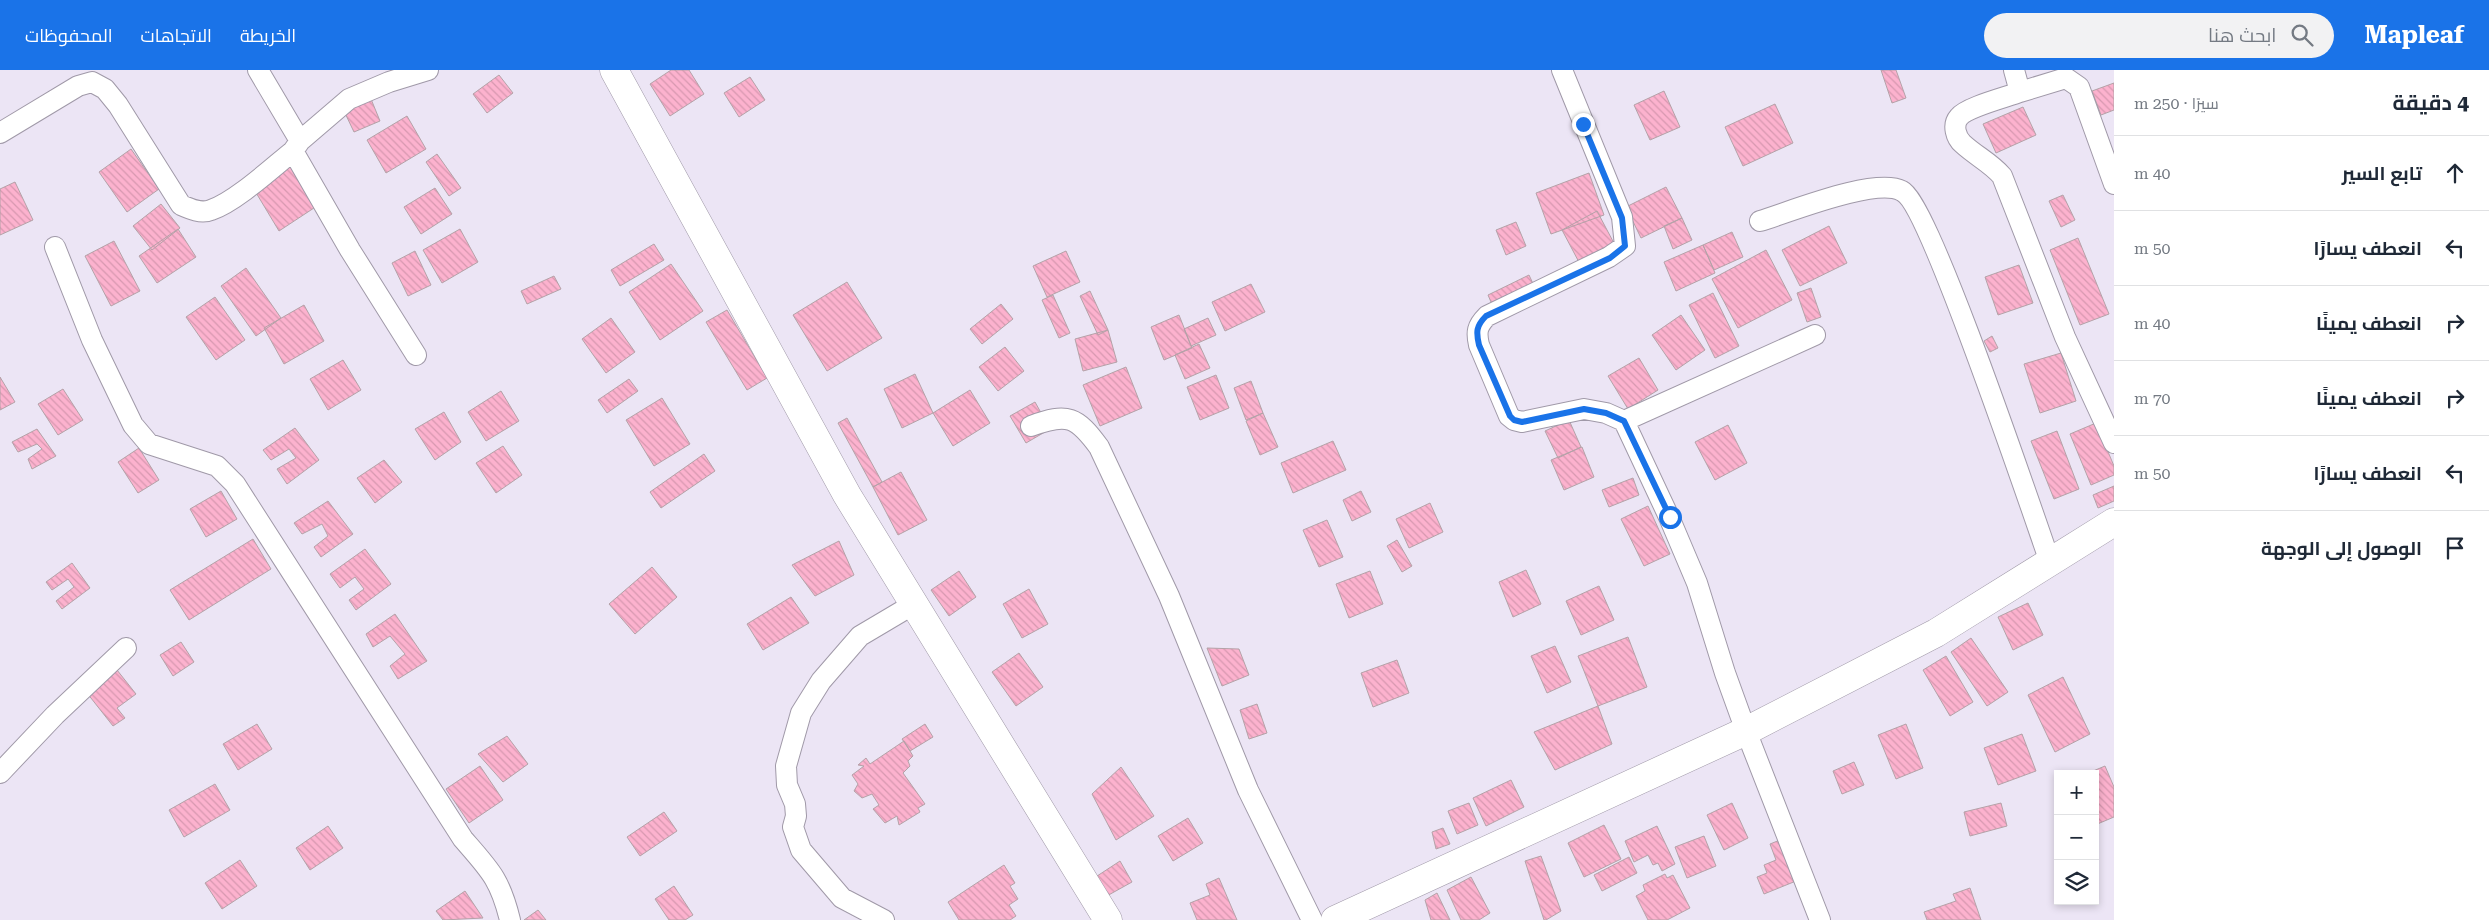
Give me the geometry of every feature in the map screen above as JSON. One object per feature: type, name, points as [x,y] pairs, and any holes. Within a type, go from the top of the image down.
[{"type":"street","points":[[258,70],[365,274],[416,354]]},
{"type":"street","points":[[0,133],[78,86],[92,82],[110,94],[181,205],[193,210],[210,211],[227,202],[297,146],[349,99],[389,82],[428,70]]},
{"type":"street","points":[[614,70],[847,495],[1108,920]]},
{"type":"street","points":[[1562,70],[1622,218],[1625,246],[1610,258],[1486,316],[1478,324],[1476,333],[1479,345],[1510,416],[1514,420],[1522,422],[1584,409],[1606,413],[1624,421],[1670,517],[1697,583],[1725,673],[1746,731],[1820,920]]},
{"type":"street","points":[[2014,70],[2020,92]]},
{"type":"street","points":[[2114,184],[2079,88],[2066,78],[2020,92],[1968,111],[1959,117],[1956,127],[1957,137],[1963,144],[1994,167],[2002,176],[2066,337],[2114,443]]},
{"type":"street","points":[[1760,221],[1866,188],[1889,187],[1903,191],[1913,202],[1943,269],[1998,412],[2050,562]]},
{"type":"street","points":[[55,247],[92,340],[133,425],[148,444],[217,466],[235,484],[463,839],[494,875],[504,894],[510,920]]},
{"type":"street","points":[[1624,421],[1815,334]]},
{"type":"street","points":[[1031,426],[1048,420],[1070,419],[1083,426],[1099,447],[1169,596],[1248,790],[1312,920]]},
{"type":"street","points":[[1335,920],[1746,731],[1936,633],[2114,522]]},
{"type":"street","points":[[884,920],[842,898],[801,850],[794,827],[796,804],[787,785],[786,766],[801,713],[820,681],[860,636],[914,604]]},
{"type":"street","points":[[0,773],[55,715],[126,648]]},
{"type":"building","points":[[671,70],[689,70],[704,94],[670,116],[650,84]]},
{"type":"building","points":[[1881,70],[1896,70],[1906,98],[1892,103]]},
{"type":"building","points":[[499,75],[513,93],[487,113],[473,94]]},
{"type":"building","points":[[750,77],[765,100],[739,117],[724,93]]},
{"type":"building","points":[[2114,83],[2114,110],[2101,115],[2092,91]]},
{"type":"building","points":[[1664,91],[1680,127],[1650,140],[1634,105]]},
{"type":"building","points":[[371,99],[380,121],[354,132],[344,111]]},
{"type":"building","points":[[1775,104],[1793,143],[1743,166],[1725,127]]},
{"type":"building","points":[[2023,107],[2036,135],[1996,153],[1983,124]]},
{"type":"building","points":[[407,116],[426,149],[386,173],[367,140]]},
{"type":"building","points":[[131,149],[159,189],[127,212],[99,172]]},
{"type":"building","points":[[437,154],[461,188],[449,196],[426,162]]},
{"type":"building","points":[[290,162],[317,206],[279,231],[252,186]]},
{"type":"building","points":[[1589,173],[1604,215],[1551,234],[1536,193]]},
{"type":"building","points":[[15,182],[33,220],[0,235],[0,189]]},
{"type":"building","points":[[1666,187],[1682,218],[1641,238],[1626,207]]},
{"type":"building","points":[[435,188],[452,214],[421,234],[404,207]]},
{"type":"building","points":[[2063,195],[2075,220],[2061,227],[2049,201]]},
{"type":"building","points":[[161,204],[180,228],[152,250],[133,226]]},
{"type":"building","points":[[1597,211],[1616,247],[1581,266],[1562,230]]},
{"type":"building","points":[[1682,218],[1692,240],[1673,249],[1664,226]]},
{"type":"building","points":[[1516,222],[1526,246],[1506,255],[1496,230]]},
{"type":"building","points":[[1829,226],[1847,263],[1800,286],[1782,250]]},
{"type":"building","points":[[178,229],[196,257],[157,283],[139,256]]},
{"type":"building","points":[[460,229],[478,262],[442,283],[423,250]]},
{"type":"building","points":[[1732,232],[1743,257],[1714,270],[1703,245]]},
{"type":"building","points":[[2078,238],[2109,314],[2080,325],[2050,250]]},
{"type":"building","points":[[114,241],[140,291],[111,306],[85,256]]},
{"type":"building","points":[[654,244],[664,260],[620,286],[611,270]]},
{"type":"building","points":[[1703,245],[1715,273],[1676,291],[1664,262]]},
{"type":"building","points":[[1766,250],[1792,300],[1738,328],[1712,279]]},
{"type":"building","points":[[415,251],[431,285],[408,296],[392,263]]},
{"type":"building","points":[[1066,251],[1080,282],[1047,297],[1033,266]]},
{"type":"building","points":[[671,264],[703,311],[660,340],[629,292]]},
{"type":"building","points":[[2019,265],[2033,303],[1998,315],[1985,277]]},
{"type":"building","points":[[246,268],[281,318],[256,336],[221,286]]},
{"type":"building","points":[[1529,275],[1536,290],[1494,309],[1488,295]]},
{"type":"building","points":[[554,276],[561,289],[527,304],[521,291]]},
{"type":"building","points":[[847,282],[882,338],[827,371],[793,315]]},
{"type":"building","points":[[1251,284],[1265,312],[1225,331],[1212,302]]},
{"type":"building","points":[[1811,288],[1821,317],[1807,322],[1797,293]]},
{"type":"building","points":[[1090,291],[1108,330],[1098,335],[1080,296]]},
{"type":"building","points":[[1713,293],[1739,346],[1715,358],[1689,305]]},
{"type":"building","points":[[1053,295],[1070,333],[1059,338],[1042,300]]},
{"type":"building","points":[[215,297],[245,340],[216,360],[186,317]]},
{"type":"building","points":[[1001,304],[1013,319],[982,344],[970,329]]},
{"type":"building","points":[[304,305],[324,341],[284,364],[264,328]]},
{"type":"building","points":[[727,310],[767,378],[747,390],[706,322]]},
{"type":"building","points":[[1179,315],[1192,348],[1164,360],[1151,327]]},
{"type":"building","points":[[1681,315],[1705,350],[1676,370],[1652,335]]},
{"type":"building","points":[[611,318],[635,352],[606,373],[582,339]]},
{"type":"building","points":[[1208,318],[1216,335],[1191,346],[1184,329]]},
{"type":"building","points":[[1108,330],[1117,362],[1083,371],[1075,339]]},
{"type":"building","points":[[1992,336],[1998,348],[1990,352],[1984,341]]},
{"type":"building","points":[[1199,344],[1210,368],[1185,379],[1175,355]]},
{"type":"building","points":[[1005,347],[1024,371],[998,391],[979,367]]},
{"type":"building","points":[[2061,353],[2076,401],[2040,413],[2024,364]]},
{"type":"building","points":[[1639,358],[1658,390],[1628,409],[1608,376]]},
{"type":"building","points":[[343,360],[361,390],[328,410],[310,379]]},
{"type":"building","points":[[1126,367],[1142,408],[1100,426],[1083,385]]},
{"type":"building","points":[[915,374],[933,413],[902,428],[884,389]]},
{"type":"building","points":[[1216,375],[1229,408],[1200,420],[1187,387]]},
{"type":"building","points":[[0,377],[15,402],[0,410]]},
{"type":"building","points":[[629,379],[638,391],[607,413],[598,400]]},
{"type":"building","points":[[1251,381],[1263,413],[1246,420],[1234,388]]},
{"type":"building","points":[[63,389],[83,420],[58,435],[38,404]]},
{"type":"building","points":[[970,390],[990,423],[953,446],[933,413]]},
{"type":"building","points":[[501,391],[519,421],[486,441],[468,412]]},
{"type":"building","points":[[662,398],[690,444],[654,466],[626,420]]},
{"type":"building","points":[[1035,402],[1050,429],[1026,443],[1010,416]]},
{"type":"building","points":[[444,412],[461,442],[435,460],[415,429]]},
{"type":"building","points":[[1263,413],[1278,447],[1260,455],[1246,421]]},
{"type":"building","points":[[847,418],[882,482],[873,487],[838,423]]},
{"type":"building","points":[[1569,420],[1581,447],[1558,458],[1545,431]]},
{"type":"building","points":[[2096,423],[2114,466],[2114,475],[2091,485],[2070,434]]},
{"type":"building","points":[[1728,425],[1747,463],[1715,480],[1695,442]]},
{"type":"building","points":[[295,428],[319,460],[287,484],[277,469],[296,458],[289,449],[271,460],[263,450]]},
{"type":"building","points":[[37,429],[56,456],[32,469],[28,459],[42,449],[37,444],[18,452],[12,442]]},
{"type":"building","points":[[2057,431],[2079,489],[2054,499],[2031,441]]},
{"type":"building","points":[[1333,441],[1346,470],[1293,493],[1281,463]]},
{"type":"building","points":[[503,446],[522,475],[496,493],[476,463]]},
{"type":"building","points":[[1582,447],[1594,477],[1564,490],[1551,460]]},
{"type":"building","points":[[139,448],[159,480],[138,493],[118,462]]},
{"type":"building","points":[[704,454],[715,471],[661,508],[650,492]]},
{"type":"building","points":[[384,460],[402,482],[375,503],[357,478]]},
{"type":"building","points":[[901,472],[927,520],[898,535],[873,487]]},
{"type":"building","points":[[1633,478],[1639,495],[1609,507],[1602,490]]},
{"type":"building","points":[[2114,486],[2114,501],[2098,508],[2093,495]]},
{"type":"building","points":[[221,491],[237,519],[206,537],[190,509]]},
{"type":"building","points":[[1361,491],[1371,512],[1352,521],[1343,500]]},
{"type":"building","points":[[328,501],[353,534],[321,557],[314,547],[328,536],[322,524],[302,534],[294,523]]},
{"type":"building","points":[[1430,503],[1443,532],[1409,548],[1396,519]]},
{"type":"building","points":[[1648,506],[1670,554],[1644,566],[1621,519]]},
{"type":"building","points":[[1327,520],[1343,557],[1319,567],[1303,530]]},
{"type":"building","points":[[253,539],[271,569],[189,620],[170,590]]},
{"type":"building","points":[[1397,540],[1412,566],[1402,572],[1387,546]]},
{"type":"building","points":[[839,541],[854,575],[815,596],[792,565]]},
{"type":"building","points":[[365,549],[391,584],[356,610],[349,600],[364,589],[355,577],[340,588],[330,574]]},
{"type":"building","points":[[72,563],[90,588],[62,609],[56,601],[74,587],[68,579],[52,590],[46,582]]},
{"type":"building","points":[[652,567],[677,597],[635,634],[609,604]]},
{"type":"building","points":[[1526,570],[1541,604],[1513,617],[1499,582]]},
{"type":"building","points":[[959,571],[976,597],[949,616],[931,590]]},
{"type":"building","points":[[1370,571],[1383,604],[1349,618],[1336,584]]},
{"type":"building","points":[[1599,586],[1614,620],[1581,635],[1566,601]]},
{"type":"building","points":[[1029,589],[1048,624],[1022,638],[1003,604]]},
{"type":"building","points":[[791,597],[809,623],[763,650],[747,624]]},
{"type":"building","points":[[2028,603],[2043,635],[2013,650],[1998,617]]},
{"type":"building","points":[[395,614],[427,661],[398,679],[390,666],[405,654],[390,636],[373,647],[366,634]]},
{"type":"building","points":[[1628,637],[1647,687],[1598,706],[1578,656]]},
{"type":"building","points":[[1971,638],[2008,692],[1987,706],[1951,652]]},
{"type":"building","points":[[181,642],[194,662],[173,676],[160,655]]},
{"type":"building","points":[[1555,646],[1571,682],[1547,693],[1531,656]]},
{"type":"building","points":[[1207,648],[1239,649],[1249,675],[1222,686]]},
{"type":"building","points":[[1019,653],[1043,687],[1016,706],[992,672]]},
{"type":"building","points":[[1946,656],[1973,702],[1950,716],[1923,670]]},
{"type":"building","points":[[1397,660],[1409,693],[1373,707],[1361,673]]},
{"type":"building","points":[[117,670],[136,694],[117,708],[125,718],[113,726],[87,693]]},
{"type":"building","points":[[2063,677],[2090,734],[2055,752],[2028,695]]},
{"type":"building","points":[[1257,704],[1267,733],[1249,739],[1240,710]]},
{"type":"building","points":[[1598,706],[1612,744],[1555,770],[1534,732]]},
{"type":"building","points":[[257,724],[272,749],[238,770],[223,744]]},
{"type":"building","points":[[925,724],[933,737],[910,751],[902,739]]},
{"type":"building","points":[[1906,724],[1923,768],[1896,779],[1878,735]]},
{"type":"building","points":[[2022,734],[2036,771],[1998,785],[1984,748]]},
{"type":"building","points":[[507,736],[528,764],[503,782],[478,754]]},
{"type":"building","points":[[904,741],[913,756],[908,761],[910,766],[903,773],[925,804],[918,808],[920,812],[899,825],[897,816],[885,823],[873,809],[879,805],[872,794],[862,798],[854,791],[858,784],[852,775],[864,766],[858,765],[866,758],[870,764]]},
{"type":"building","points":[[1854,762],[1864,785],[1842,794],[1833,771]]},
{"type":"building","points":[[480,766],[503,800],[469,823],[446,789]]},
{"type":"building","points":[[2105,766],[2114,787],[2114,817],[2099,823],[2099,770],[2096,770]]},
{"type":"building","points":[[1121,767],[1154,816],[1116,840],[1092,794]]},
{"type":"building","points":[[1511,780],[1524,807],[1486,826],[1473,798]]},
{"type":"building","points":[[215,784],[230,810],[184,837],[169,810]]},
{"type":"building","points":[[1469,803],[1478,825],[1457,834],[1448,811]]},
{"type":"building","points":[[1732,803],[1748,838],[1724,850],[1707,815]]},
{"type":"building","points":[[2001,803],[2007,826],[1970,836],[1964,812]]},
{"type":"building","points":[[664,812],[677,831],[640,856],[627,837]]},
{"type":"building","points":[[1188,818],[1203,843],[1173,861],[1158,836]]},
{"type":"building","points":[[1604,825],[1621,859],[1584,877],[1568,843]]},
{"type":"building","points":[[328,826],[343,848],[310,870],[296,848]]},
{"type":"building","points":[[1657,826],[1675,864],[1662,871],[1658,863],[1653,865],[1648,855],[1634,862],[1625,841]]},
{"type":"building","points":[[1443,828],[1450,844],[1436,849],[1432,832]]},
{"type":"building","points":[[1704,836],[1716,866],[1687,878],[1675,847]]},
{"type":"building","points":[[1780,840],[1796,881],[1764,894],[1757,877],[1767,873],[1764,865],[1776,860],[1770,844]]},
{"type":"building","points":[[1541,856],[1561,911],[1546,920],[1544,920],[1525,861]]},
{"type":"building","points":[[1629,857],[1637,873],[1602,891],[1594,875]]},
{"type":"building","points":[[240,860],[257,886],[222,909],[205,883]]},
{"type":"building","points":[[1120,861],[1132,882],[1105,897],[1091,880]]},
{"type":"building","points":[[1004,865],[1015,883],[1010,886],[1018,899],[1009,905],[1016,916],[1010,920],[959,920],[948,902]]},
{"type":"building","points":[[1665,874],[1667,878],[1673,875],[1690,908],[1667,920],[1648,920],[1636,896],[1645,891],[1643,885]]},
{"type":"building","points":[[1471,877],[1490,913],[1479,920],[1461,920],[1447,890]]},
{"type":"building","points":[[1219,878],[1237,920],[1197,920],[1190,903],[1210,895],[1206,884]]},
{"type":"building","points":[[674,886],[693,915],[685,920],[669,920],[655,899]]},
{"type":"building","points":[[1970,888],[1981,920],[1927,920],[1924,912],[1956,901],[1953,894]]},
{"type":"building","points":[[465,891],[483,918],[443,920],[436,911]]},
{"type":"building","points":[[1437,893],[1450,920],[1431,920],[1425,900]]},
{"type":"building","points":[[538,910],[546,920],[524,920]]},
{"type":"route","points":[[1583,124],[1622,218],[1626,239],[1625,246],[1610,258],[1486,316],[1478,324],[1476,333],[1479,345],[1510,416],[1514,420],[1522,422],[1584,409],[1606,413],[1624,421],[1670,517]]}]
